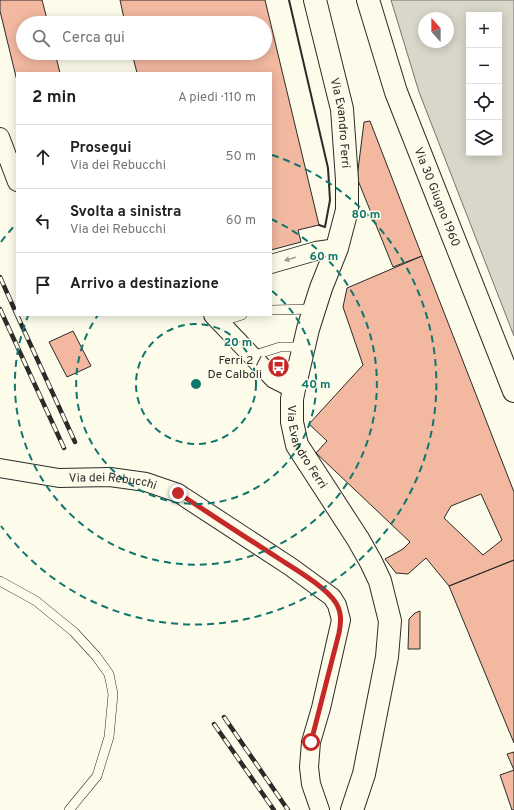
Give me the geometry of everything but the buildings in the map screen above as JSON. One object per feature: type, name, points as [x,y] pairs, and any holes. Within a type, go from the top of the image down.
[{"type":"main road","name":"Via Evandro Ferri","points":[[315,0],[342,109],[348,180],[347,210],[337,248],[320,288],[304,347],[292,400],[292,422],[297,445],[358,539],[371,562],[380,581],[390,622],[388,657],[364,774],[352,810]]},
{"type":"main road","name":"Via 30 Giugno 1960","points":[[368,0],[396,92],[514,391]]},
{"type":"street","points":[[0,137],[16,179]]},
{"type":"street","points":[[272,264],[316,251],[337,248]]},
{"type":"street","points":[[217,319],[274,379],[294,389]]},
{"type":"street","name":"Via dei Rebucchi","points":[[0,468],[59,478],[110,477],[146,482],[178,493],[291,567],[332,597],[337,605],[341,620],[321,708],[311,742],[309,767],[311,784],[320,810]]},
{"type":"lane","points":[[272,310],[314,309]]},
{"type":"lane","points":[[217,319],[236,316]]},
{"type":"lane","points":[[252,356],[280,347],[304,347]]},
{"type":"lane","points":[[0,581],[36,601],[74,632],[96,656],[109,674],[113,694],[109,737],[97,776],[69,810]]},
{"type":"shaded area","points":[[391,0],[514,0],[514,336],[419,92]]},
{"type":"railway","points":[[0,277],[16,313]]},
{"type":"railway","points":[[0,309],[64,448]]},
{"type":"railway","points":[[17,316],[75,442]]},
{"type":"railway","points":[[224,717],[288,810]]},
{"type":"railway","points":[[214,724],[274,810]]},
{"type":"wall","points":[[289,0],[328,168],[330,200],[325,227],[319,225]]},
{"type":"place","name":"Ferri 2 / De Calboli","points":[[278,367]]},
{"type":"route","points":[[178,493],[291,567],[332,597],[337,605],[341,620],[339,633],[321,708],[311,742]]}]
